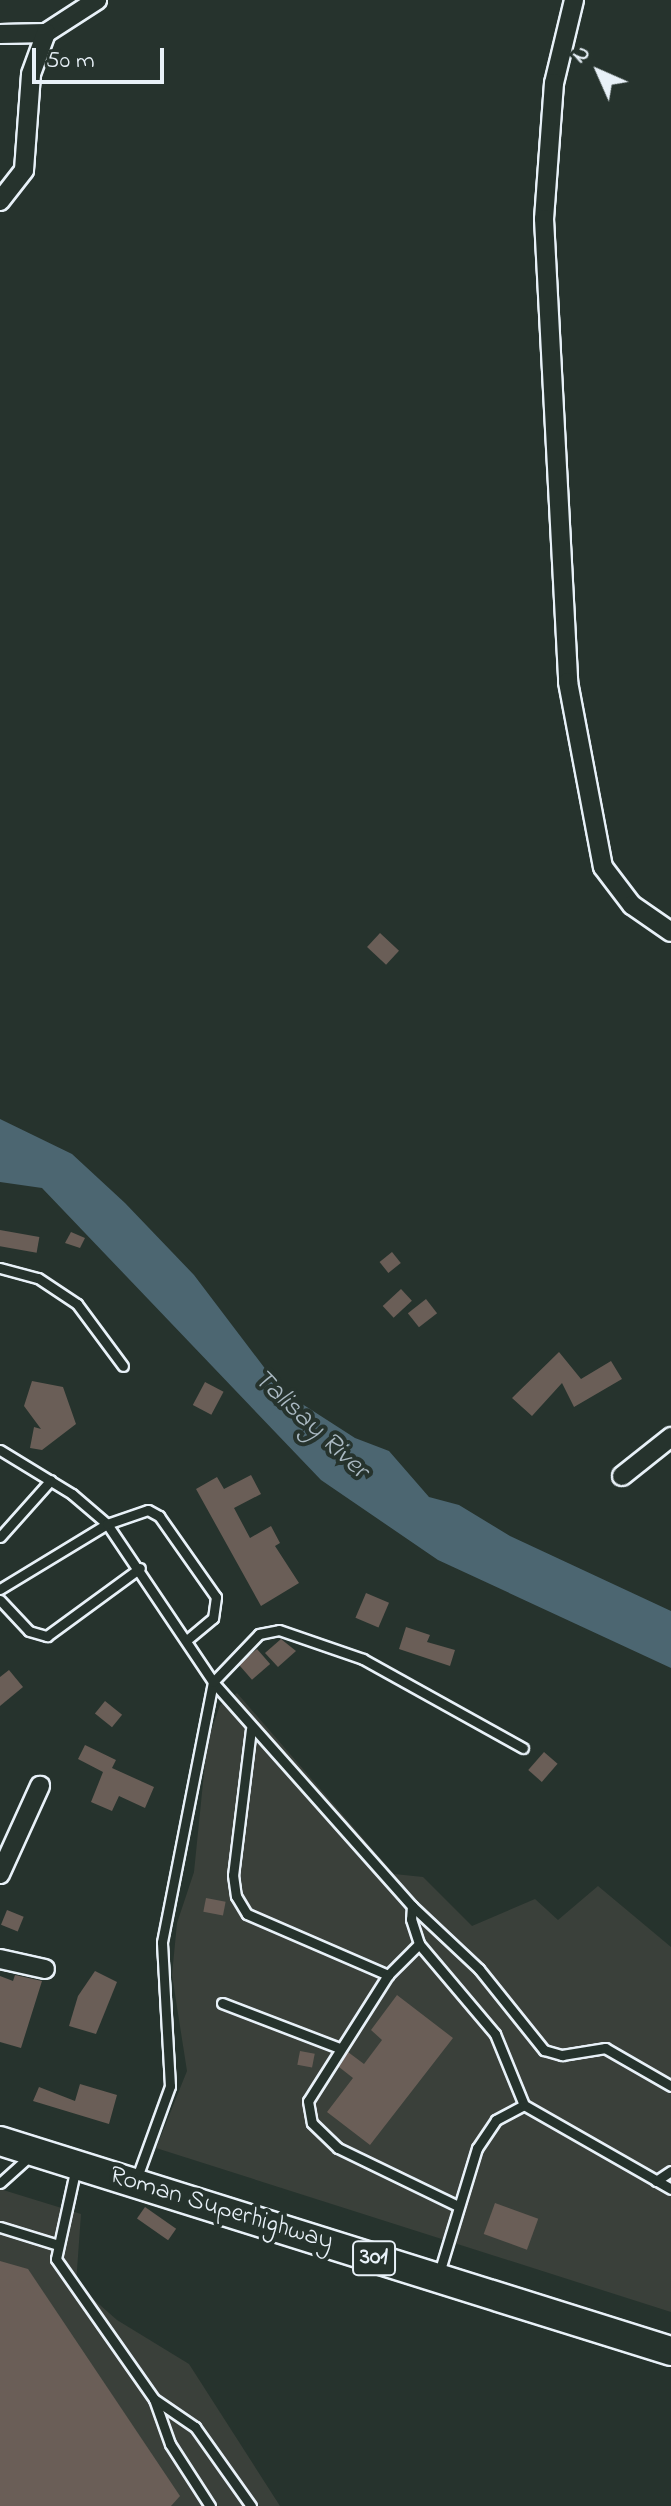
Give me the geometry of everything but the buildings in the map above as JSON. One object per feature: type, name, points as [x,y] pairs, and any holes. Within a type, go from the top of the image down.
[{"type":"main road","name":"Roman Superhighway","points":[[0,2141],[671,2351]]},
{"type":"street","points":[[0,34],[46,33],[97,0]]},
{"type":"street","points":[[574,0],[554,83],[544,219],[568,682],[603,867],[632,905],[671,932]]},
{"type":"street","points":[[0,201],[24,170],[31,74],[46,33]]},
{"type":"street","points":[[622,1476],[671,1437]]},
{"type":"street","points":[[0,1874],[40,1786]]},
{"type":"street","points":[[0,1959],[45,1969]]},
{"type":"lane","points":[[0,1268],[38,1278],[77,1304],[123,1366]]},
{"type":"lane","points":[[0,1450],[51,1480],[107,1524],[189,1638],[213,1682],[251,1729],[412,1906],[479,1969],[544,2050],[562,2055],[605,2048],[671,2086]]},
{"type":"lane","points":[[0,1537],[51,1480]]},
{"type":"lane","points":[[0,1589],[107,1524],[140,1510],[159,1516],[216,1597],[213,1618],[189,1638]]},
{"type":"lane","points":[[0,1600],[29,1631],[47,1636],[140,1568]]},
{"type":"lane","points":[[135,2183],[170,2086],[162,1942],[213,1682],[259,1634],[279,1630],[363,1659],[523,1748]]},
{"type":"lane","points":[[251,1729],[233,1875],[236,1896],[247,1914],[388,1975]]},
{"type":"lane","points":[[412,1906],[419,1944],[488,2023],[524,2105],[671,2189]]},
{"type":"lane","points":[[419,1944],[388,1975],[308,2101],[312,2123],[338,2148],[458,2206]]},
{"type":"lane","points":[[222,2003],[339,2048]]},
{"type":"lane","points":[[437,2278],[458,2206],[485,2133],[508,2111],[524,2105]]},
{"type":"lane","points":[[0,2183],[34,2152]]},
{"type":"lane","points":[[76,2165],[55,2244],[62,2273],[154,2399],[195,2427],[251,2506]]},
{"type":"lane","points":[[656,2181],[671,2171]]},
{"type":"lane","points":[[0,2227],[55,2244]]},
{"type":"lane","points":[[154,2399],[163,2431],[210,2506]]},
{"type":"lane","points":[[194,2506],[203,2497]]},
{"type":"shaded area","points":[[237,1693],[394,1874],[423,1877],[472,1926],[535,1899],[558,1920],[598,1886],[671,1947],[671,2312],[156,2148],[187,2071],[172,1975],[177,1923],[194,1872],[207,1743],[220,1705]]},
{"type":"shaded area","points":[[0,2189],[81,2214],[76,2284],[117,2320],[189,2364],[280,2506],[0,2506]]},
{"type":"water","name":"Talisay River","points":[[0,1119],[72,1154],[125,1203],[194,1275],[282,1391],[355,1438],[389,1451],[429,1497],[459,1505],[510,1536],[671,1611],[671,1668],[438,1560],[321,1480],[42,1188],[0,1182]]}]
